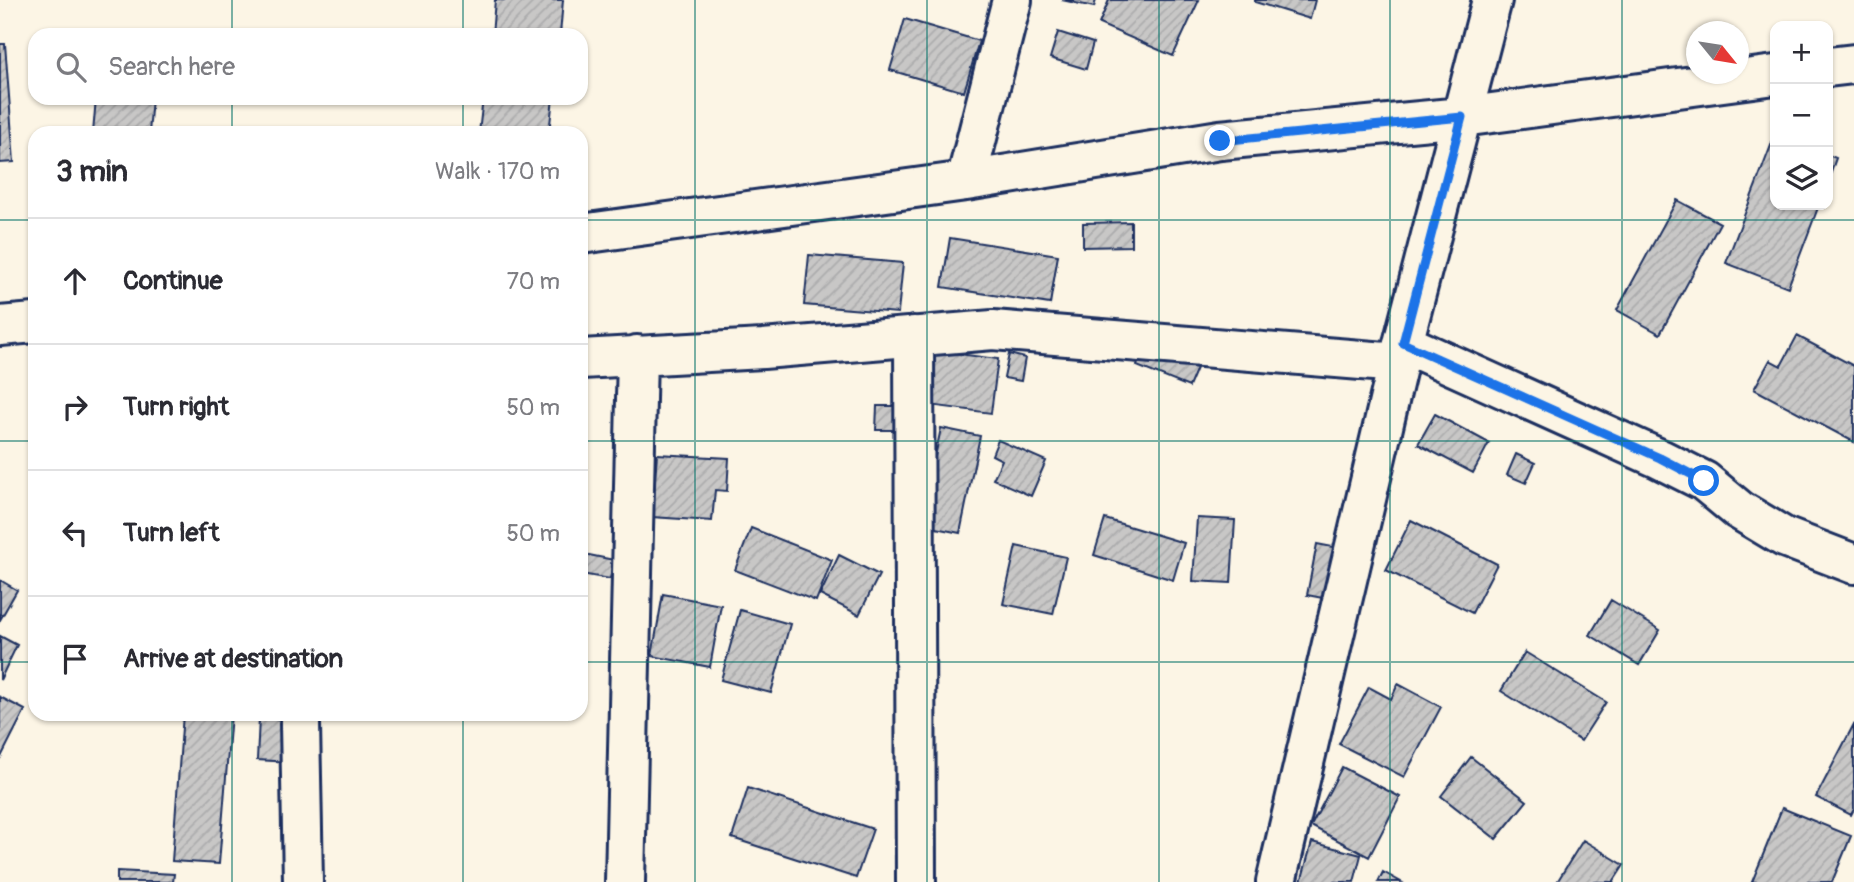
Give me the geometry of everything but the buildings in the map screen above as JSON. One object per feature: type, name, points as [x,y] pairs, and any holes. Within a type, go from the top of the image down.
[{"type":"street","points":[[966,181],[1012,0]]},
{"type":"street","points":[[1276,882],[1401,353],[1492,0]]},
{"type":"street","points":[[1833,66],[1854,64]]},
{"type":"street","points":[[588,233],[966,181],[1220,141],[1462,117],[1770,76]]},
{"type":"street","points":[[0,326],[28,324]]},
{"type":"street","points":[[588,358],[763,349],[993,330],[1401,353],[1660,458],[1704,481],[1740,510],[1784,537],[1854,564]]},
{"type":"street","points":[[914,336],[916,882]]},
{"type":"street","points":[[625,882],[637,355]]},
{"type":"street","points":[[300,724],[303,882]]},
{"type":"route","points":[[1220,141],[1462,117],[1403,343],[1660,458],[1704,481]]}]
